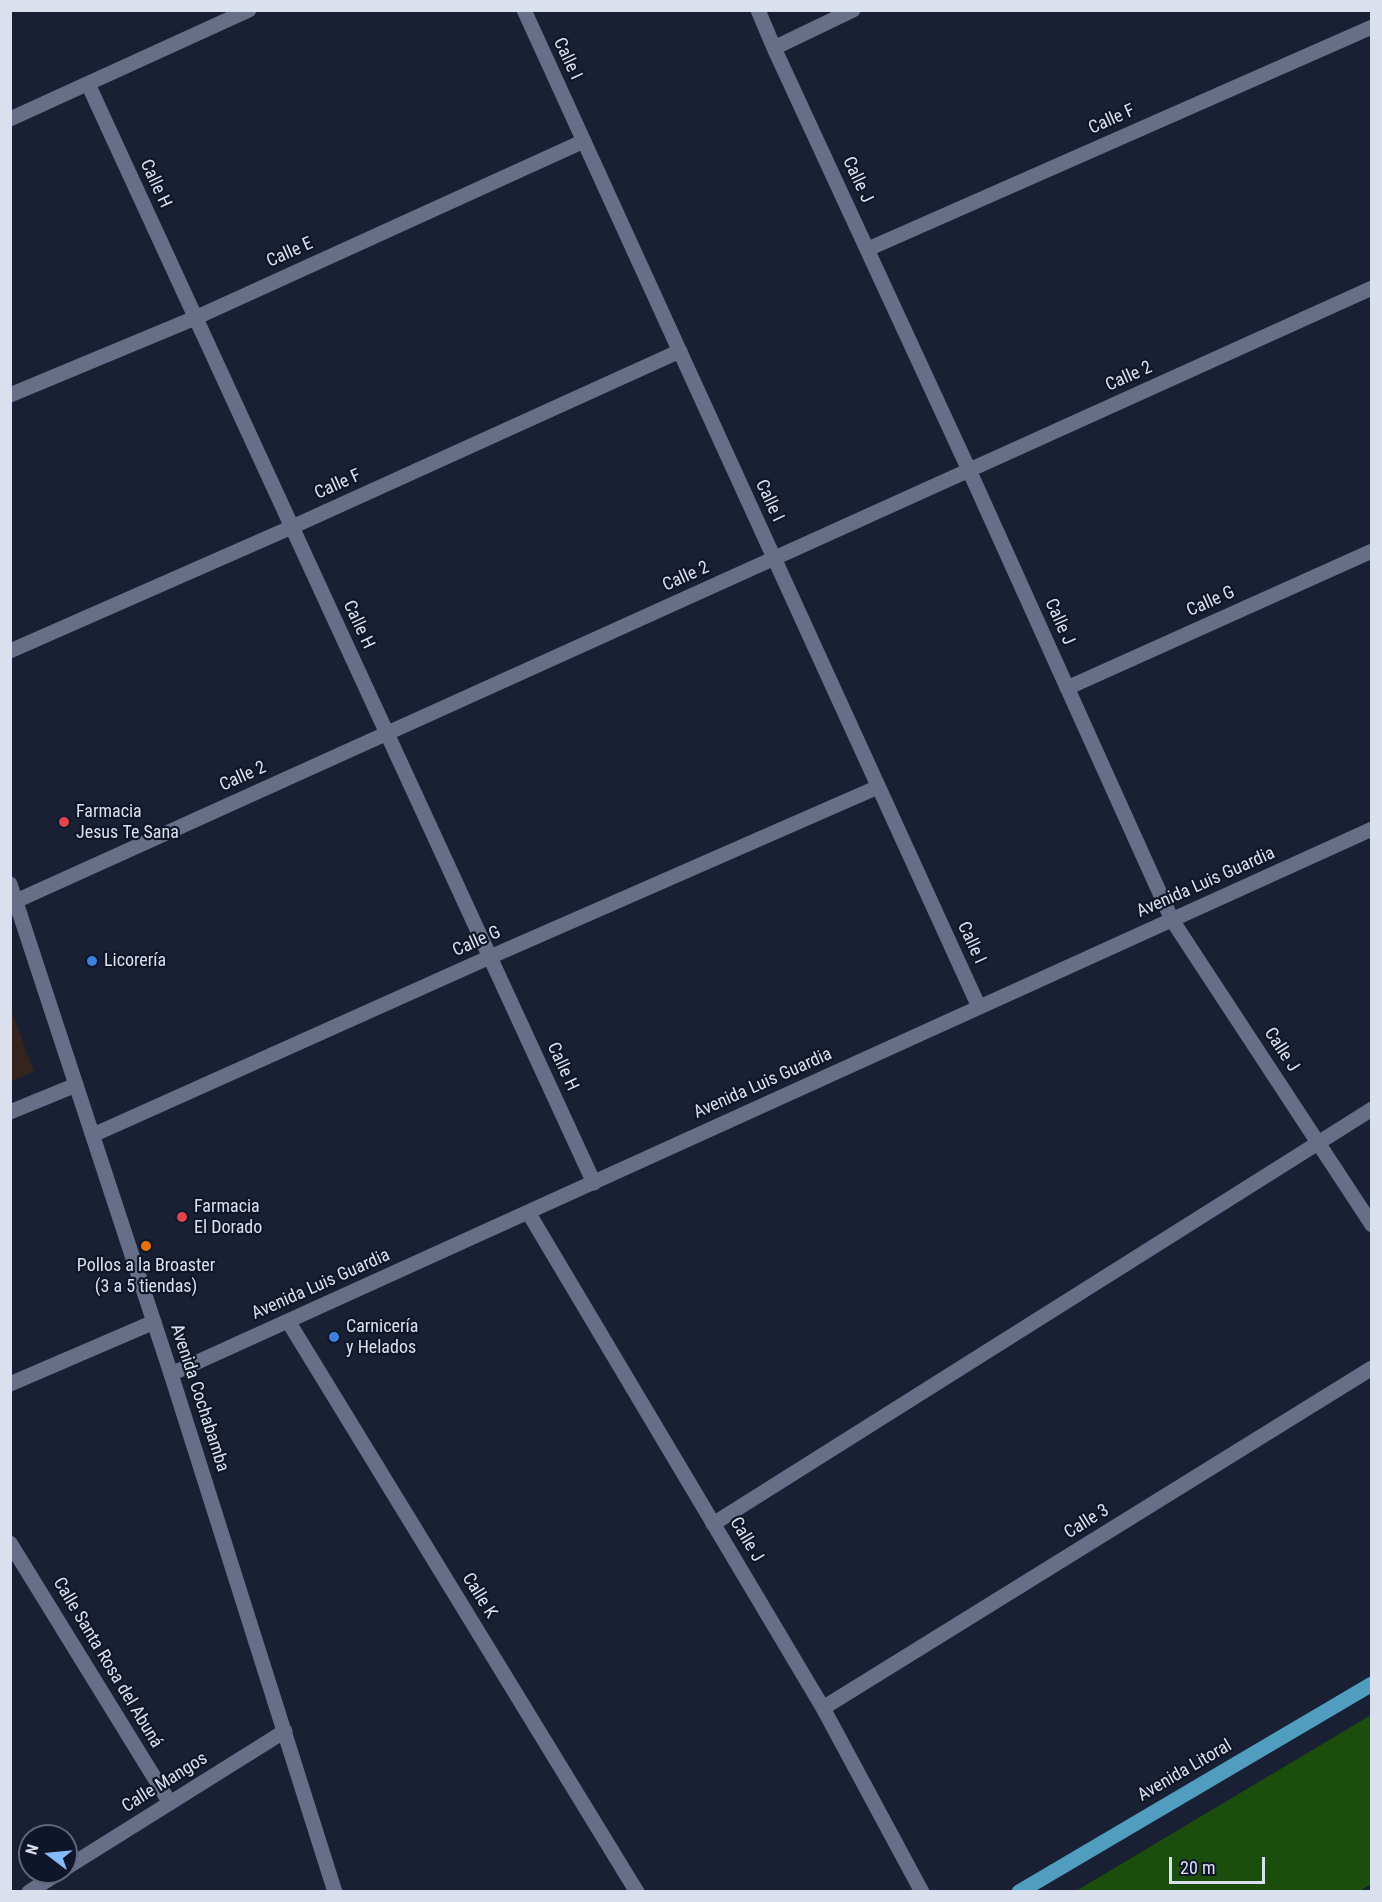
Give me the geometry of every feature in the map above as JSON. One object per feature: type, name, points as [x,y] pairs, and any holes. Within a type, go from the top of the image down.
[{"type":"main road","name":"Avenida Litoral","points":[[1019,1892],[1371,1684]]},
{"type":"street","points":[[10,119],[249,10]]},
{"type":"street","name":"Calle I","points":[[524,10],[979,1007]]},
{"type":"street","name":"Calle J","points":[[758,10],[1172,920],[1371,1225]]},
{"type":"street","points":[[774,48],[853,10]]},
{"type":"street","name":"Calle F","points":[[868,249],[1371,27]]},
{"type":"street","name":"Calle H","points":[[88,84],[594,1182]]},
{"type":"street","name":"Calle E","points":[[10,395],[195,318],[584,141]]},
{"type":"street","name":"Calle 2","points":[[16,901],[1371,288]]},
{"type":"street","name":"Calle F","points":[[10,651],[292,527],[680,351]]},
{"type":"street","name":"Calle G","points":[[1067,688],[1371,552]]},
{"type":"street","name":"Calle G","points":[[93,1135],[490,957],[878,787]]},
{"type":"street","name":"Avenida Luis Guardia","points":[[171,1374],[1371,829]]},
{"type":"street","name":"Avenida Cochabamba","points":[[10,884],[171,1374],[336,1892]]},
{"type":"street","points":[[10,1112],[76,1085]]},
{"type":"street","points":[[714,1524],[1371,1108]]},
{"type":"street","name":"Calle J","points":[[528,1212],[823,1708],[922,1892]]},
{"type":"street","name":"Calle K","points":[[288,1321],[637,1892]]},
{"type":"street","points":[[10,1384],[154,1322]]},
{"type":"street","name":"Calle 3","points":[[823,1708],[1371,1368]]},
{"type":"street","name":"Calle Santa Rosa del Abuná","points":[[10,1543],[170,1803]]},
{"type":"street","name":"Calle Mangos","points":[[78,1860],[285,1731]]},
{"type":"shaded area","points":[[11,1010],[34,1072],[10,1081]]},
{"type":"green space","points":[[1371,1715],[1371,1884],[1360,1891],[1076,1891]]},
{"type":"place","name":"Farmacia Jesus Te Sana","points":[[64,822]]},
{"type":"place","name":"Licorería","points":[[92,961]]},
{"type":"place","name":"Farmacia El Dorado","points":[[182,1217]]},
{"type":"place","name":"Pollos a la Broaster (3 a 5 tiendas)","points":[[146,1246]]},
{"type":"place","name":"Carnicería y Helados","points":[[334,1337]]}]
